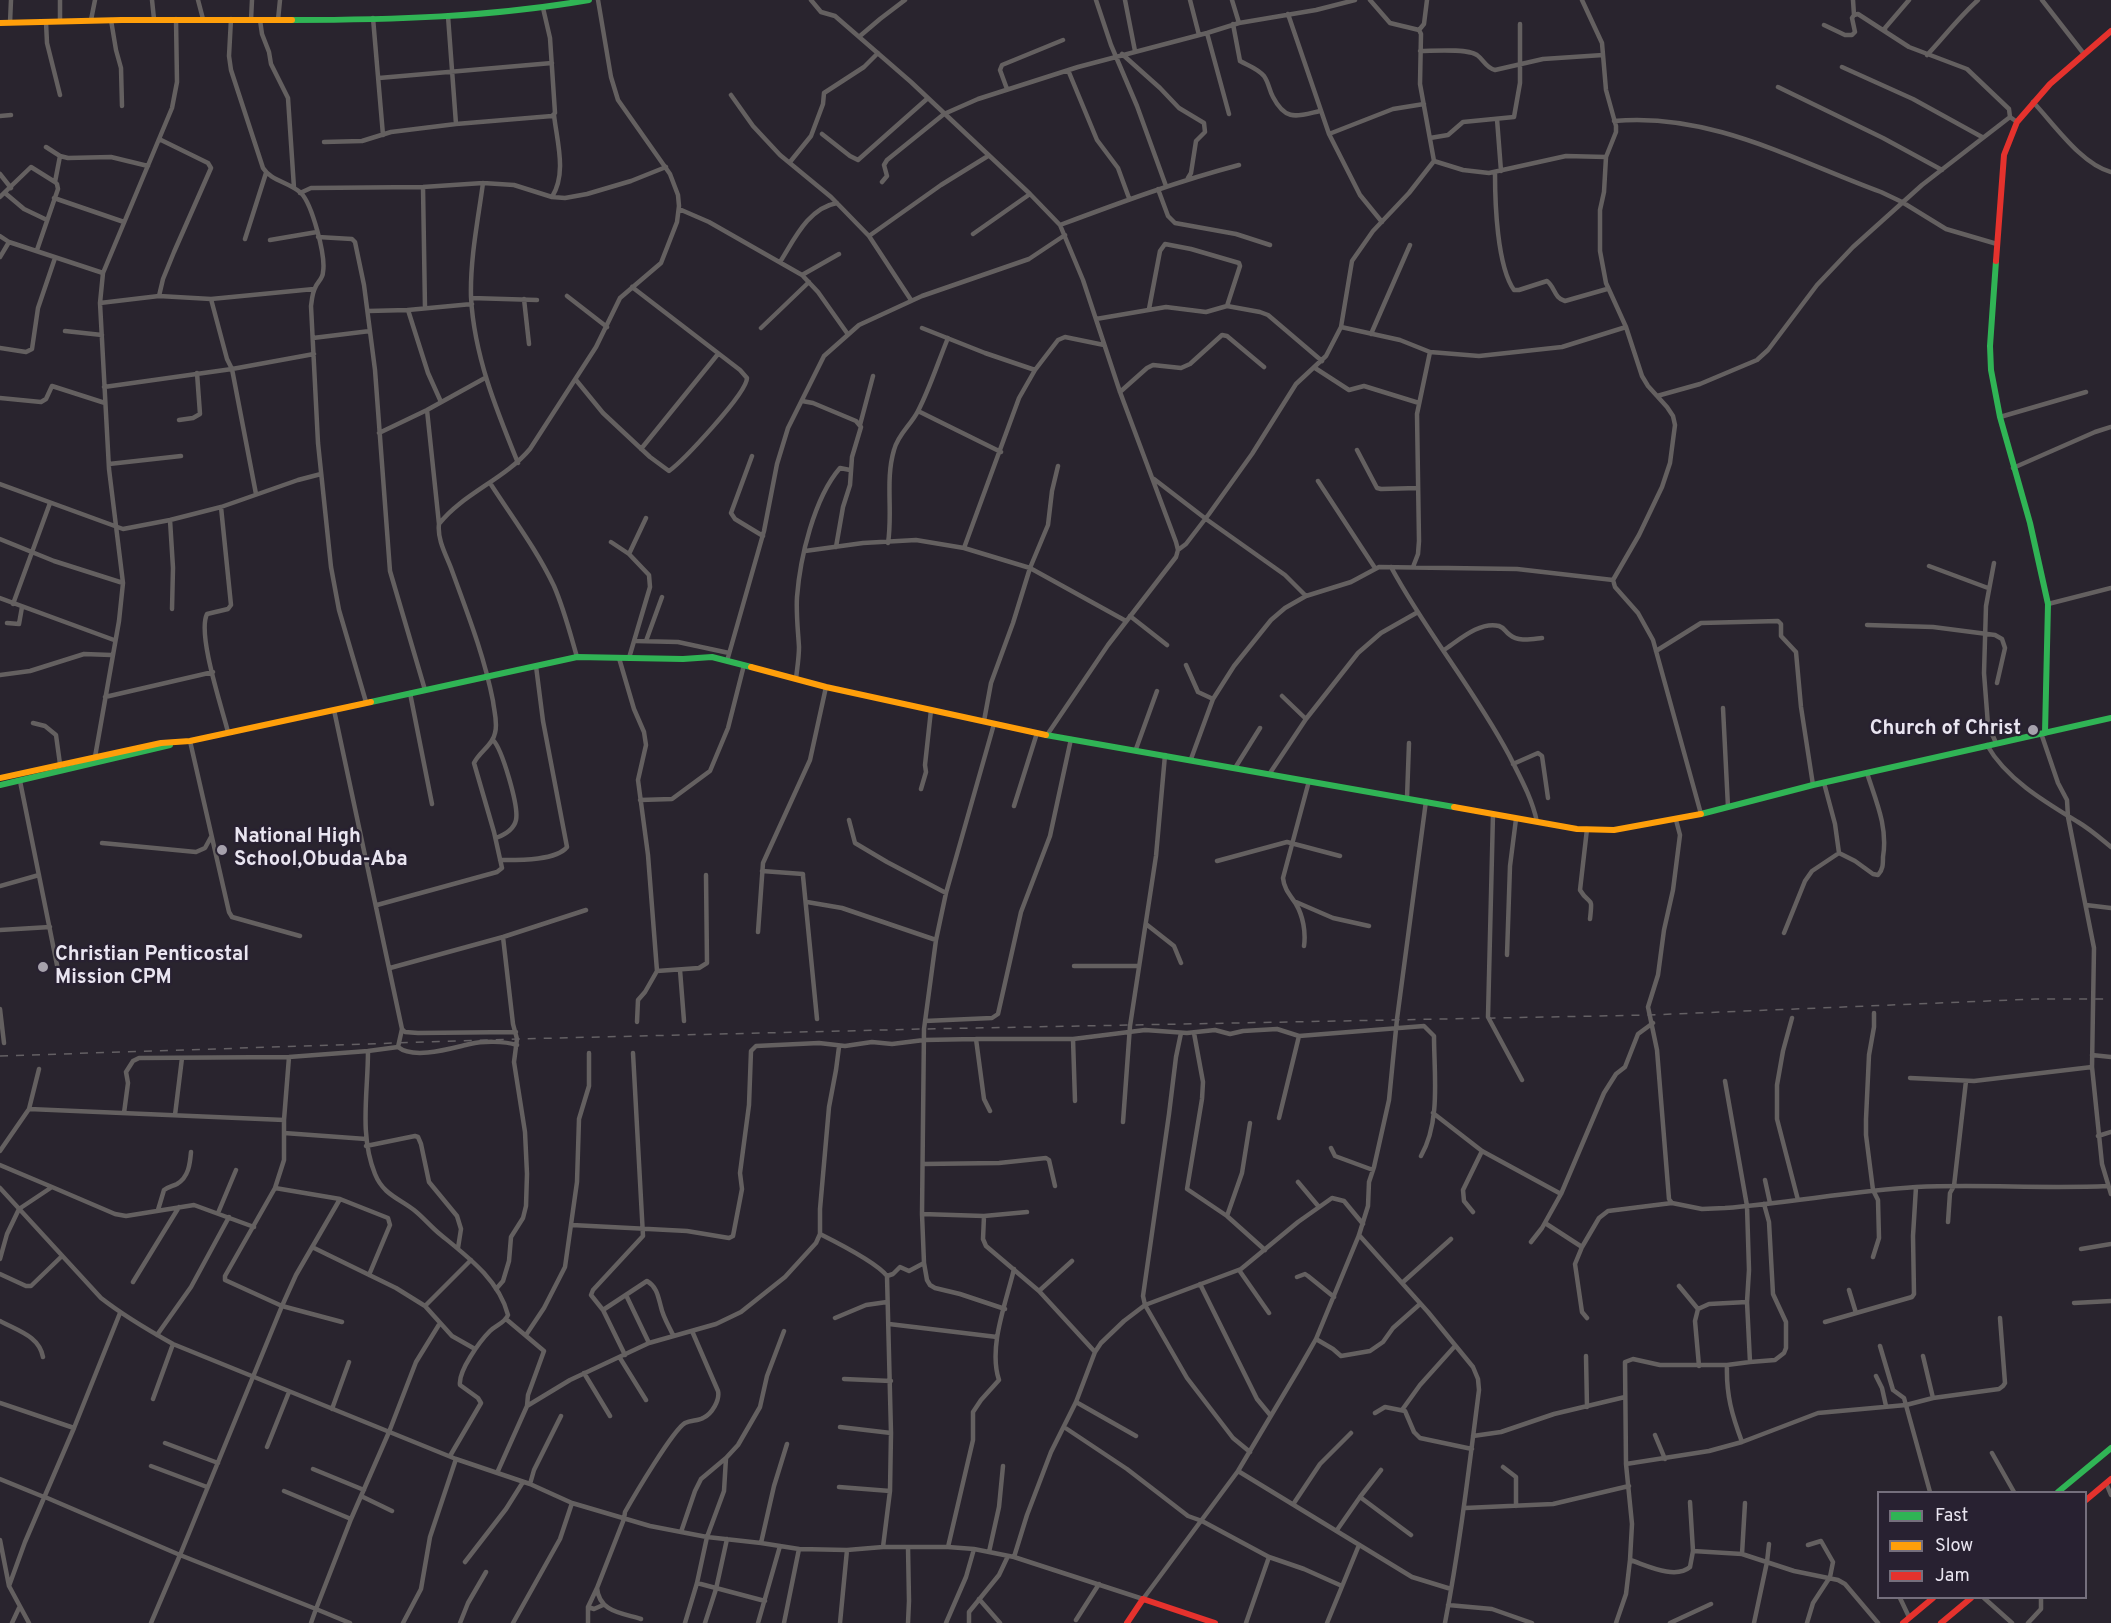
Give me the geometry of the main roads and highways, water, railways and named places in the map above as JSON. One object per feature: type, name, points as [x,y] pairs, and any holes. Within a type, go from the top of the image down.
[{"type":"main road","points":[[0,23],[448,16],[543,8],[586,0]]},
{"type":"main road","points":[[2043,733],[2048,604],[2030,523],[2000,417],[1991,370],[1990,346],[2004,156],[2017,122],[2033,102],[2084,54],[2110,35]]},
{"type":"main road","points":[[0,778],[161,743],[190,741],[577,657],[712,657],[826,687],[1047,735],[1136,749],[1516,819],[1587,829],[1614,830],[1676,820],[1813,785],[2111,717]]},
{"type":"main road","points":[[0,785],[161,749],[179,742]]},
{"type":"main road","points":[[2059,1491],[2111,1448]]},
{"type":"main road","points":[[2087,1498],[2108,1481]]},
{"type":"main road","points":[[1127,1623],[1143,1599],[1215,1623]]},
{"type":"main road","points":[[1903,1623],[1932,1599]]},
{"type":"main road","points":[[1941,1623],[1970,1599]]},
{"type":"railway","points":[[0,1056],[517,1039],[1650,1015],[2035,999],[2111,999]]},
{"type":"place","name":"Church of Christ","points":[[2033,730]]},
{"type":"place","name":"National High School,Obuda-Aba","points":[[222,850]]},
{"type":"place","name":"Christian Penticostal Mission CPM","points":[[43,967]]}]
